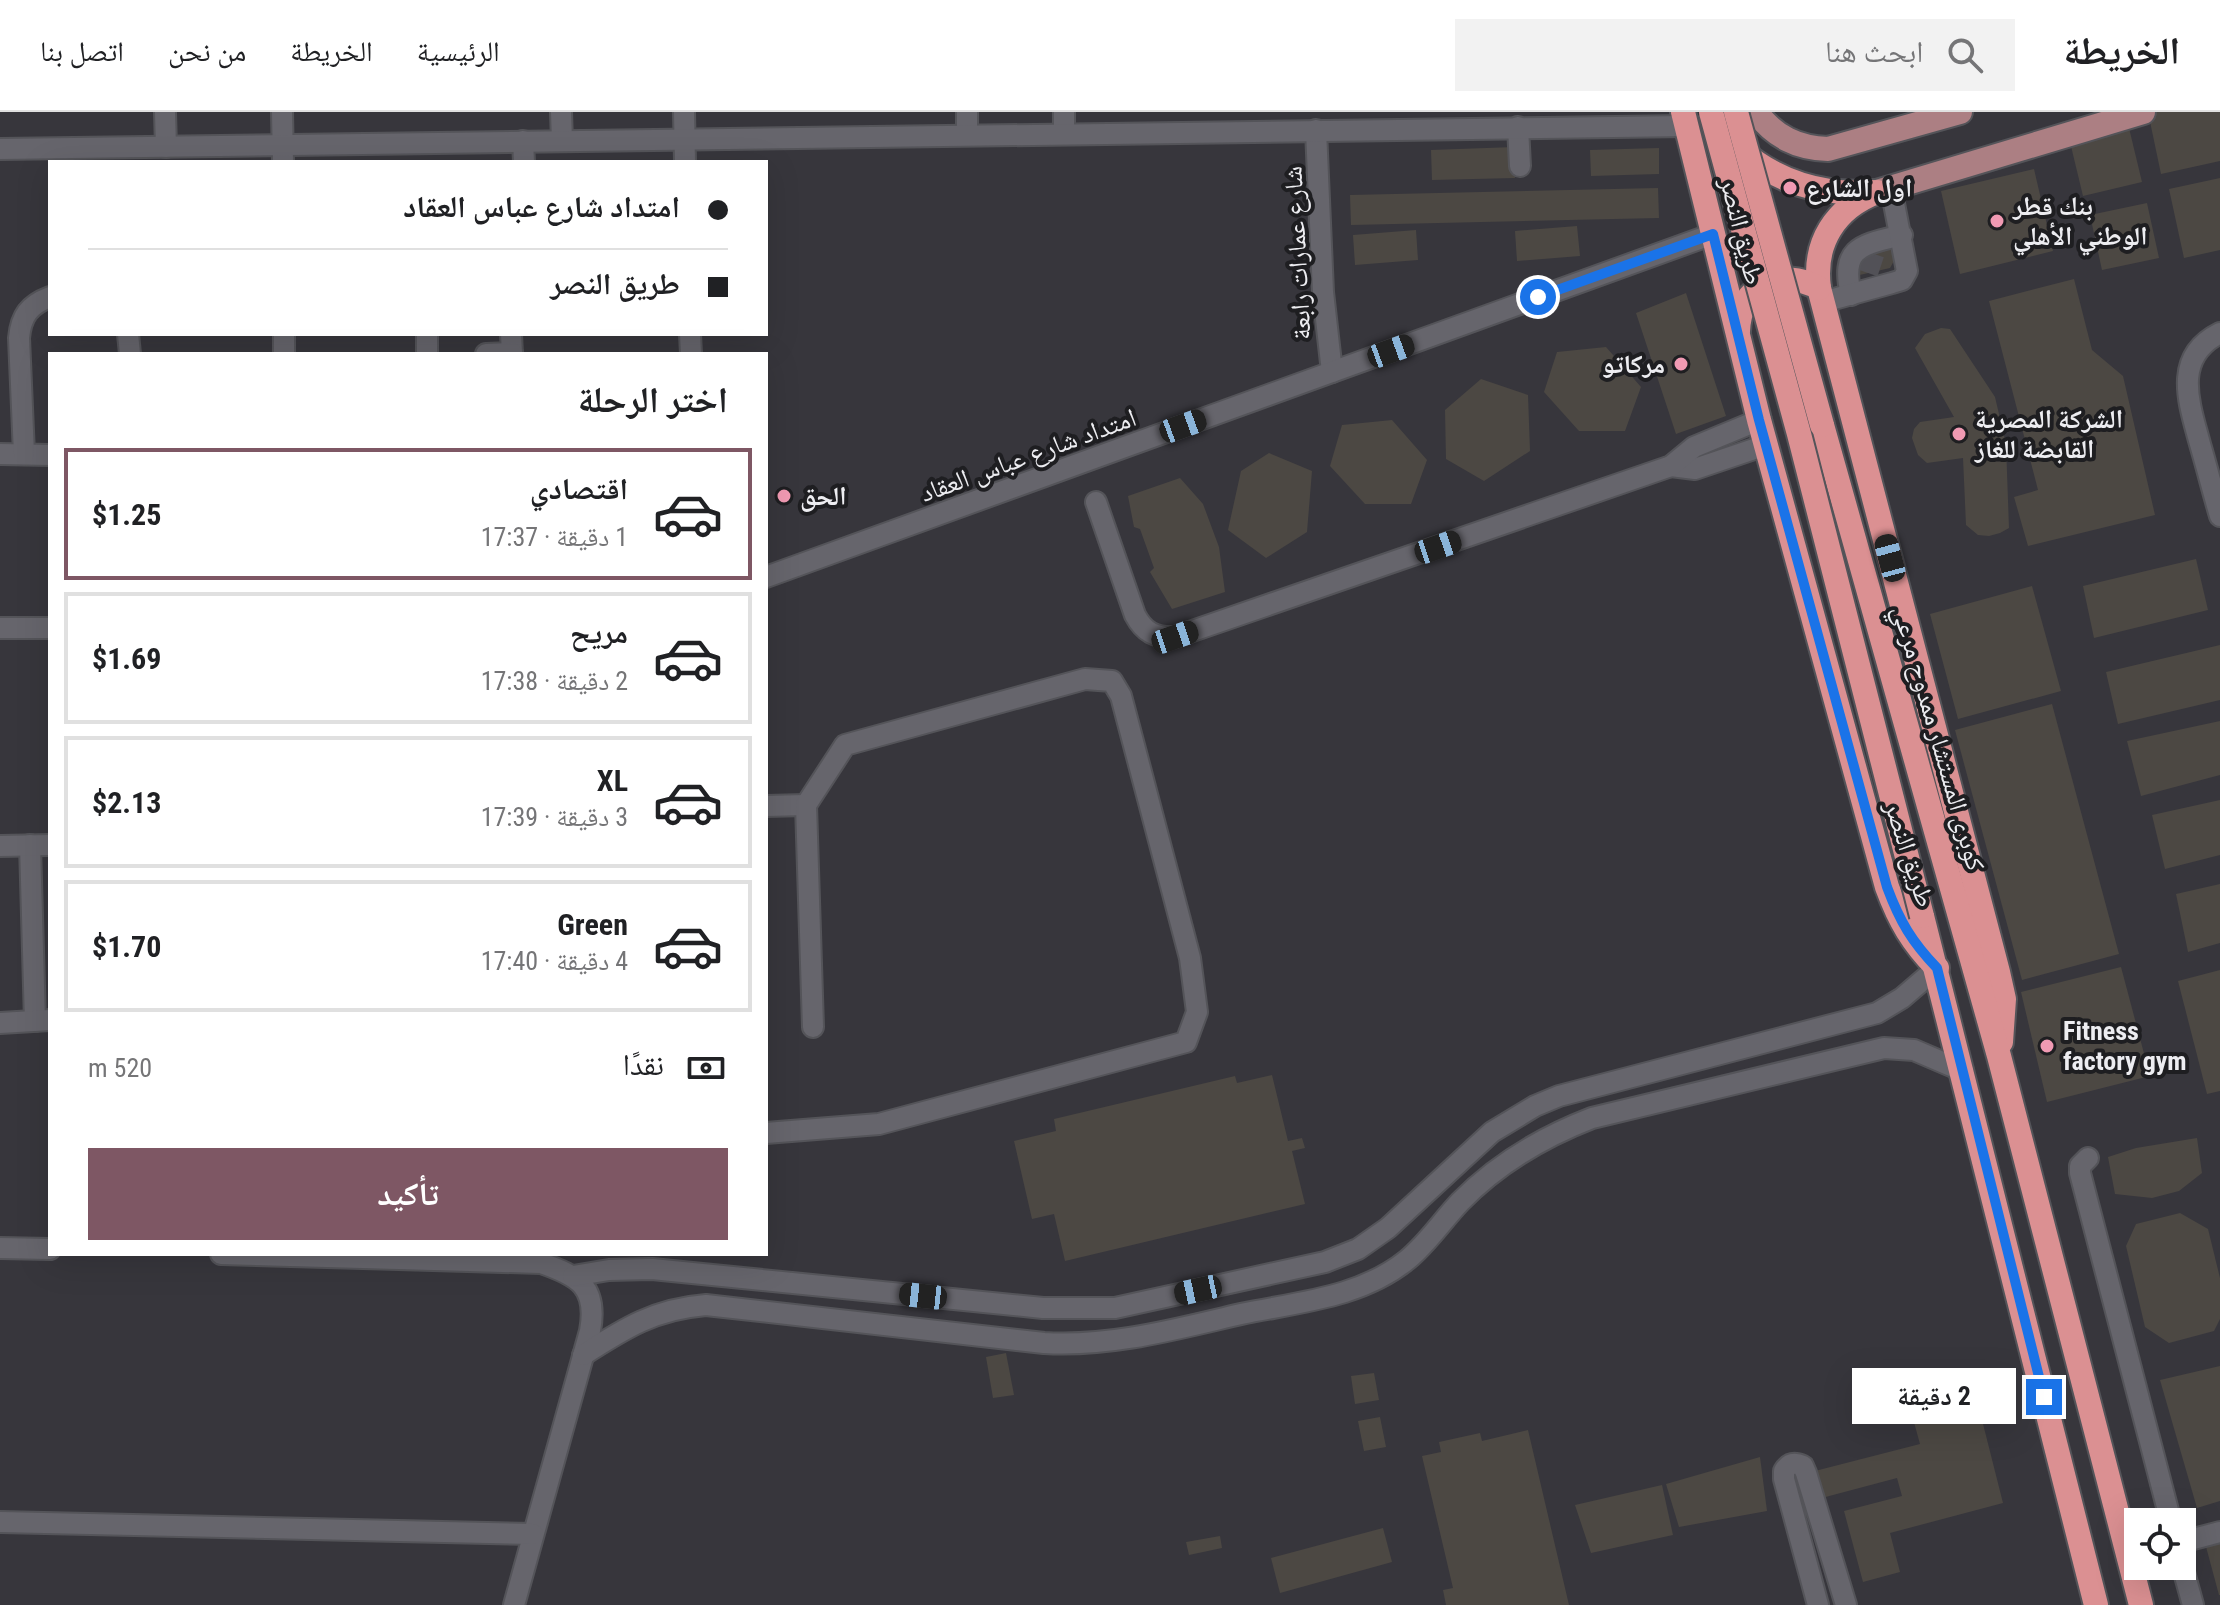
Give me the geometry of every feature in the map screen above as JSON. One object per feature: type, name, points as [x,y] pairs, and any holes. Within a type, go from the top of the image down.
[{"type":"highway","points":[[1712,112],[1731,142],[1783,178],[1838,193],[1884,190]]},
{"type":"highway","points":[[1712,112],[1937,968]]},
{"type":"highway","name":"كوبرى المستشار ممدوح مرعي","points":[[1736,112],[1999,1056]]},
{"type":"highway","name":"طريق النصر","points":[[1685,119],[1759,420],[1887,887],[1915,945],[1937,968],[2096,1605]]},
{"type":"highway","name":"طريق النصر","points":[[1884,190],[1850,205],[1829,228],[1818,257],[1821,295],[1998,972],[2004,999],[2004,1028],[1999,1056],[2141,1605]]},
{"type":"highway","points":[[1738,332],[1739,320],[1749,297],[1770,282],[1795,278],[1821,295]]},
{"type":"main road","points":[[1756,112],[1786,140],[1828,149],[1954,113]]},
{"type":"main road","points":[[1884,190],[2143,112]]},
{"type":"street","points":[[165,112],[166,147]]},
{"type":"street","points":[[282,112],[283,153]]},
{"type":"street","points":[[561,112],[562,141]]},
{"type":"street","points":[[684,112],[685,160]]},
{"type":"street","points":[[967,112],[967,135]]},
{"type":"street","points":[[1064,112],[1064,134]]},
{"type":"street","points":[[0,149],[136,154],[166,147],[283,153],[523,152],[562,141],[1064,134],[1220,122],[1316,130],[1390,120],[1495,120],[1518,127],[1685,119]]},
{"type":"street","points":[[1518,127],[1520,166]]},
{"type":"street","name":"شارع عمارات رابعة","points":[[1316,130],[1323,292],[1332,372]]},
{"type":"street","points":[[1821,295],[1902,280],[1907,271],[1902,235],[1884,190]]},
{"type":"street","name":"امتداد شارع عباس العقاد","points":[[768,576],[1713,234]]},
{"type":"street","points":[[1860,287],[1846,276],[1849,259],[1861,246],[1877,246],[1902,235]]},
{"type":"street","points":[[24,454],[20,324],[26,312],[37,302],[48,298]]},
{"type":"street","points":[[2213,338],[2193,359],[2187,388],[2220,516]]},
{"type":"street","points":[[1096,502],[1141,626],[1163,638],[1175,637],[1671,466],[1694,447],[1759,420]]},
{"type":"street","points":[[1671,466],[1695,469],[1766,445]]},
{"type":"street","points":[[0,454],[48,455]]},
{"type":"street","points":[[0,628],[48,628]]},
{"type":"street","points":[[768,1133],[879,1124],[1186,1042],[1197,1012],[1190,958],[1121,696],[1112,681],[1085,679],[845,745],[806,805],[813,1027]]},
{"type":"street","points":[[768,806],[806,805]]},
{"type":"street","points":[[0,846],[40,845],[43,1021],[0,1023]]},
{"type":"street","points":[[573,1276],[609,1270],[652,1269],[1090,1310],[1115,1308],[1325,1262],[1373,1239],[1492,1132],[1535,1106],[1584,1088],[1877,1013],[1902,998],[1937,968]]},
{"type":"street","points":[[583,1355],[625,1328],[655,1314],[706,1305],[1044,1343],[1072,1345],[1117,1341],[1331,1296],[1373,1282],[1407,1260],[1463,1200],[1510,1160],[1563,1129],[1592,1118],[1884,1048],[1914,1050],[1963,1071]]},
{"type":"street","points":[[2088,1158],[2082,1163],[2080,1173],[2167,1508]]},
{"type":"street","points":[[0,1248],[48,1249]]},
{"type":"street","points":[[292,1256],[541,1263],[573,1276],[583,1284],[591,1298],[593,1314],[514,1605]]},
{"type":"street","points":[[1818,1605],[1784,1479],[1788,1464],[1803,1466],[1846,1605]]},
{"type":"street","points":[[0,1522],[533,1534]]},
{"type":"street","points":[[2196,1538],[2220,1532]]},
{"type":"street","points":[[1805,1561],[1831,1554]]},
{"type":"street","points":[[2186,1580],[2193,1605]]},
{"type":"building","points":[[2148,112],[2220,112],[2220,161],[2161,174]]},
{"type":"building","points":[[2129,128],[2142,182],[2083,196],[2070,142]]},
{"type":"building","points":[[1514,147],[1515,178],[1432,180],[1431,150]]},
{"type":"building","points":[[1659,148],[1659,174],[1591,176],[1590,150]]},
{"type":"building","name":"بنك قطر الوطني الأهلي","points":[[2034,169],[2053,251],[1960,274],[1941,191]]},
{"type":"building","points":[[2220,178],[2220,250],[2184,258],[2169,189]]},
{"type":"building","points":[[1658,188],[1659,218],[1351,225],[1350,195]]},
{"type":"building","points":[[2147,203],[2159,258],[2102,270],[2090,215]]},
{"type":"building","points":[[1577,226],[1580,256],[1517,261],[1515,231]]},
{"type":"building","points":[[1416,230],[1418,260],[1355,265],[1353,235]]},
{"type":"building","points":[[1903,245],[1890,268],[1851,277],[1865,254]]},
{"type":"building","points":[[2074,279],[2092,350],[2123,376],[2155,515],[2028,546],[2014,497],[2038,490],[1989,301]]},
{"type":"building","name":"مركاتو","points":[[1686,293],[1726,416],[1676,434],[1636,313]]},
{"type":"building","name":"الشركة المصرية القابضة للغاز","points":[[1941,328],[1950,329],[1995,397],[2006,444],[2009,528],[1989,536],[1978,535],[1966,525],[1963,458],[1927,463],[1918,455],[1912,438],[1920,422],[1954,417],[1915,348],[1925,334]]},
{"type":"building","points":[[1606,347],[1641,387],[1625,431],[1579,431],[1544,392],[1557,352]]},
{"type":"building","points":[[1481,379],[1528,395],[1530,451],[1484,481],[1446,459],[1445,410]]},
{"type":"building","points":[[1392,420],[1427,460],[1411,504],[1365,504],[1330,466],[1342,425]]},
{"type":"building","points":[[1269,453],[1312,471],[1307,532],[1266,558],[1228,530],[1241,471]]},
{"type":"building","points":[[1180,478],[1203,504],[1219,547],[1225,592],[1172,609],[1150,572],[1154,568],[1140,529],[1134,527],[1128,496]]},
{"type":"building","points":[[2196,559],[2208,610],[2094,638],[2083,586]]},
{"type":"building","points":[[2032,586],[2061,691],[1958,719],[1930,614]]},
{"type":"building","points":[[2220,645],[2220,700],[2118,724],[2106,672]]},
{"type":"building","points":[[2052,704],[2119,954],[2022,980],[1955,730]]},
{"type":"building","points":[[2220,721],[2220,775],[2141,796],[2127,741]]},
{"type":"building","points":[[2220,800],[2220,855],[2165,869],[2152,815]]},
{"type":"building","points":[[2220,884],[2220,943],[2188,952],[2176,894]]},
{"type":"building","points":[[2121,967],[2150,1076],[2047,1102],[2021,992]]},
{"type":"building","points":[[2220,970],[2220,1091],[2207,1094],[2178,981]]},
{"type":"building","points":[[1272,1075],[1288,1141],[1302,1138],[1305,1148],[1292,1151],[1305,1204],[1065,1261],[1054,1214],[1032,1219],[1014,1141],[1056,1131],[1054,1119],[1235,1076],[1237,1083]]},
{"type":"building","points":[[2197,1138],[2202,1173],[2179,1191],[2152,1198],[2115,1194],[2108,1157],[2136,1148]]},
{"type":"building","points":[[2180,1213],[2208,1229],[2220,1278],[2220,1319],[2214,1331],[2169,1343],[2145,1327],[2126,1246],[2136,1224]]},
{"type":"building","points":[[1006,1353],[1014,1395],[993,1398],[986,1357]]},
{"type":"building","points":[[2220,1366],[2220,1501],[2197,1508],[2160,1380]]},
{"type":"building","points":[[1374,1373],[1379,1400],[1355,1404],[1351,1376]]},
{"type":"building","points":[[1986,1396],[1990,1410],[1980,1412],[2003,1503],[1890,1533],[1900,1572],[1863,1582],[1844,1511],[1902,1496],[1897,1478],[1818,1499],[1811,1472],[1920,1444],[1912,1415]]},
{"type":"building","points":[[1380,1417],[1386,1447],[1364,1451],[1358,1421]]},
{"type":"building","points":[[1528,1430],[1569,1605],[1446,1605],[1443,1590],[1453,1588],[1422,1456],[1441,1452],[1439,1442],[1480,1433],[1482,1441]]},
{"type":"building","points":[[1760,1457],[1767,1511],[1679,1527],[1666,1484]]},
{"type":"building","points":[[1662,1485],[1673,1535],[1591,1553],[1575,1505]]},
{"type":"building","points":[[1383,1528],[1392,1562],[1280,1593],[1271,1558]]},
{"type":"building","points":[[1220,1536],[1222,1548],[1189,1555],[1186,1542]]},
{"type":"building","points":[[2220,1539],[2220,1595],[2219,1595],[2205,1543]]},
{"type":"tunnel","points":[[1868,273],[1875,252]]},
{"type":"place","name":"اول الشارع","points":[[1790,188]]},
{"type":"place","name":"بنك قطر الوطني الأهلي","points":[[1997,221]]},
{"type":"place","name":"مركاتو","points":[[1681,364]]},
{"type":"place","name":"الشركة المصرية القابضة للغاز","points":[[1959,434]]},
{"type":"place","name":"الحق","points":[[784,496]]},
{"type":"place","name":"Fitness factory gym","points":[[2047,1046]]},
{"type":"route","points":[[1538,297],[1713,234],[1759,420],[1887,887],[1906,931],[1937,968],[2044,1397]]}]
